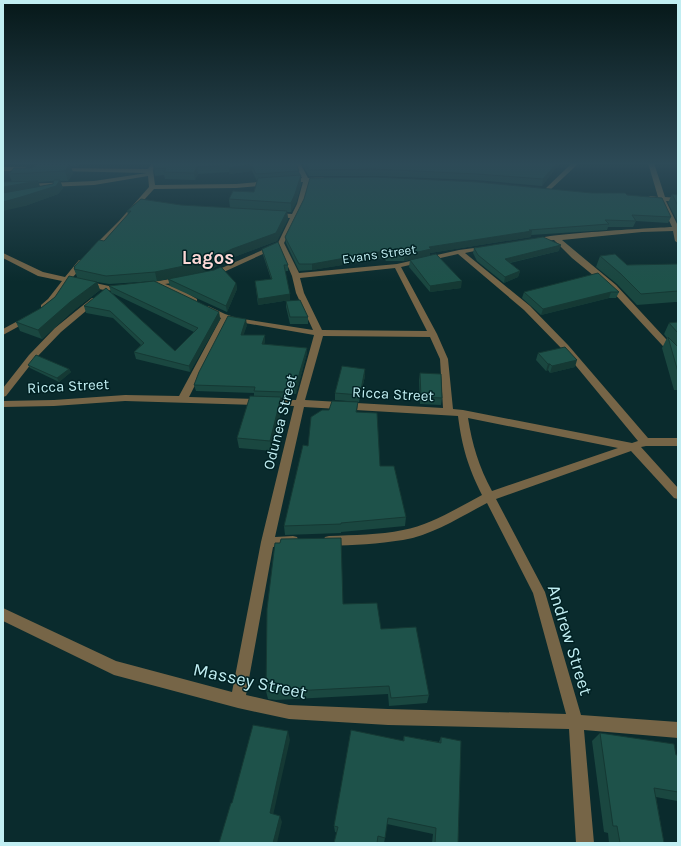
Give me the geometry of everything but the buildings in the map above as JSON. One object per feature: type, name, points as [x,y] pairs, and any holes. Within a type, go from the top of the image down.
[{"type":"street","points":[[3,332],[29,319],[51,301],[66,280],[97,246],[142,202]]},
{"type":"street","points":[[206,275],[245,260],[281,243],[300,202]]},
{"type":"street","points":[[664,202],[677,229],[678,241]]},
{"type":"street","points":[[263,214],[294,216]]},
{"type":"street","points":[[526,242],[555,237],[642,230],[677,229]]},
{"type":"street","points":[[555,237],[575,256],[613,287],[678,357]]},
{"type":"street","points":[[281,243],[296,276],[300,293],[319,333]]},
{"type":"street","name":"Evans Street","points":[[296,276],[397,266],[459,252],[496,246]]},
{"type":"street","points":[[459,252],[527,308],[564,347],[645,442]]},
{"type":"street","points":[[3,255],[41,274],[109,288],[157,284],[192,277]]},
{"type":"street","points":[[397,266],[434,334],[444,359],[448,412]]},
{"type":"street","points":[[157,284],[177,291],[214,312],[236,320],[319,333],[434,334]]},
{"type":"street","points":[[3,394],[32,357],[58,330],[109,288]]},
{"type":"street","points":[[182,400],[226,317]]},
{"type":"street","name":"Odunea Street","points":[[238,701],[267,542],[299,403],[319,333]]},
{"type":"street","name":"Ricca Street","points":[[3,404],[126,398],[299,403],[448,412],[634,447]]},
{"type":"street","name":"Andrew Street","points":[[463,414],[466,439],[475,470],[490,496],[539,592],[576,722],[585,843]]},
{"type":"street","points":[[319,541],[371,539],[404,534],[437,524],[490,496],[645,442],[678,442]]},
{"type":"street","points":[[634,447],[678,495]]},
{"type":"street","points":[[267,542],[304,541]]},
{"type":"street","name":"Massey Street","points":[[4,617],[114,668],[238,701],[288,712],[388,718],[576,722],[678,730]]},
{"type":"district","name":"Lagos","points":[[208,258]]}]
